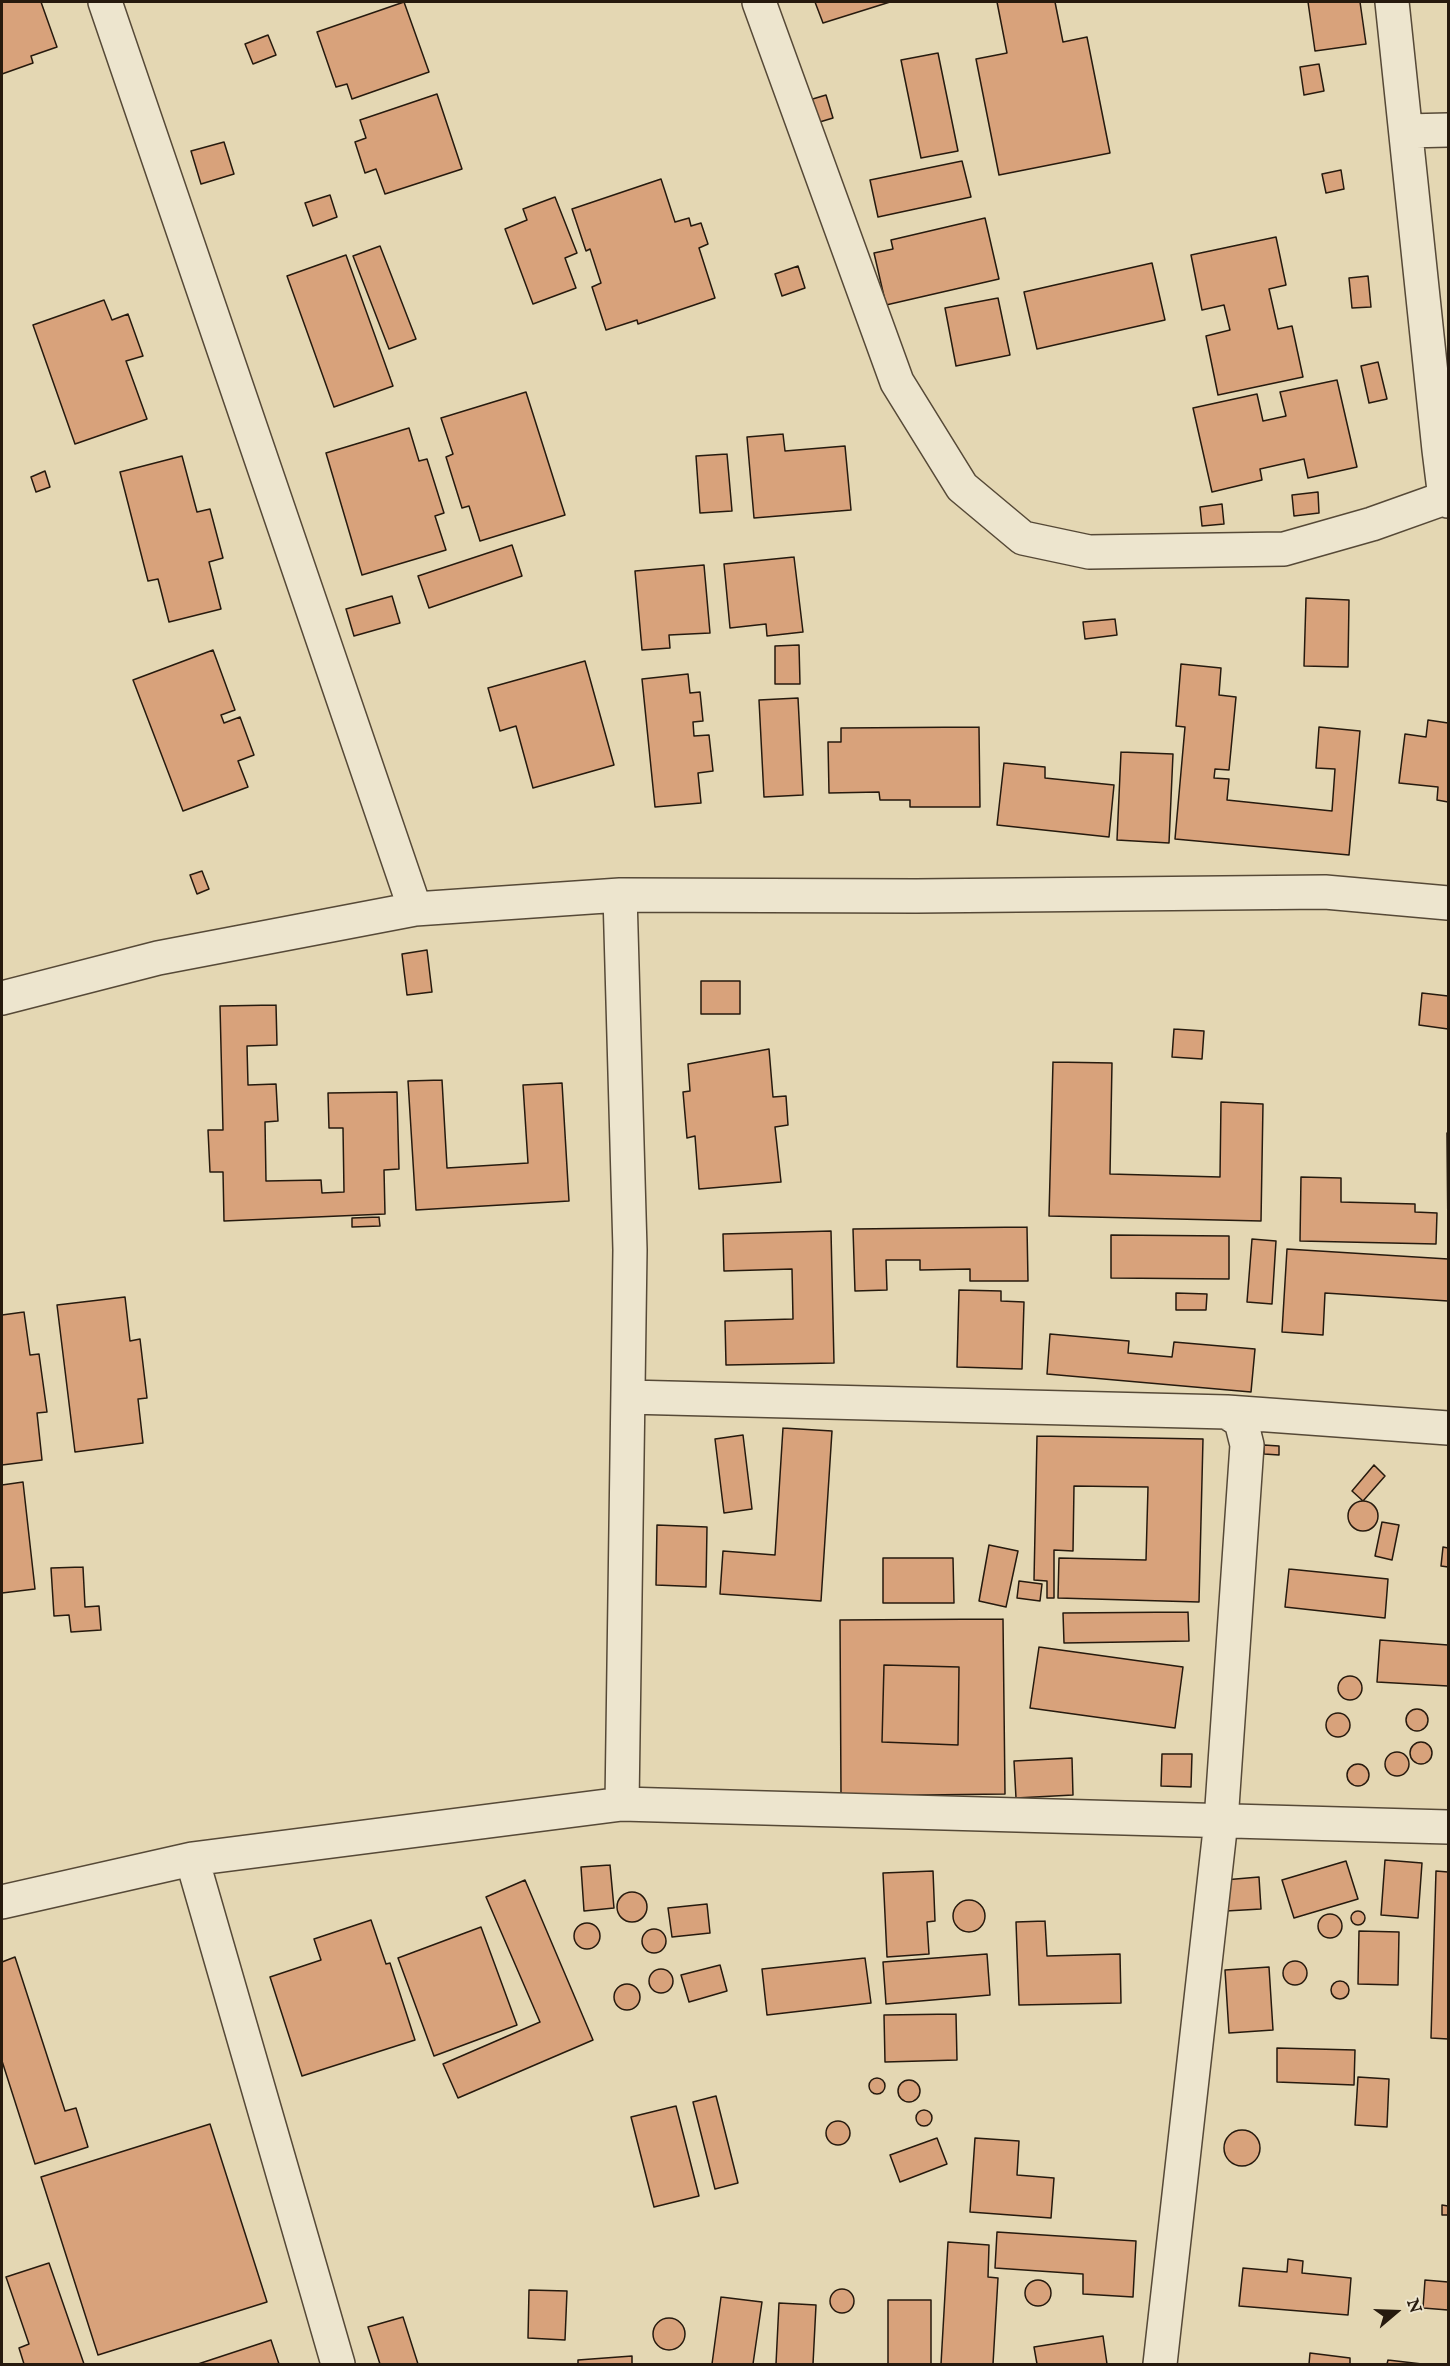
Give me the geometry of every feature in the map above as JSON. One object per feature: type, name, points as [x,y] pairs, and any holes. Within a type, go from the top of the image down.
[{"type":"street","points":[[105,2],[415,909]]},
{"type":"street","points":[[759,2],[897,382],[962,487],[1023,538],[1089,552],[1284,549],[1447,500],[1392,2]]},
{"type":"street","points":[[1406,131],[1449,130]]},
{"type":"street","points":[[2,998],[159,958],[415,909],[620,894],[916,896],[1325,892],[1449,903]]},
{"type":"street","points":[[620,894],[630,1250],[622,1804]]},
{"type":"street","points":[[628,1397],[1227,1412],[1449,1428]]},
{"type":"street","points":[[1160,2364],[1221,1821],[1247,1445],[1240,1421],[1227,1412]]},
{"type":"street","points":[[2,1902],[192,1859],[622,1804],[1449,1827]]},
{"type":"street","points":[[192,1859],[338,2364]]},
{"type":"building","points":[[2,2],[41,2],[57,47],[31,56],[33,63],[2,74]]},
{"type":"building","points":[[404,2],[429,72],[352,99],[347,84],[336,87],[317,32]]},
{"type":"building","points":[[815,2],[890,2],[823,23]]},
{"type":"building","points":[[997,2],[1055,2],[1063,42],[1087,37],[1110,153],[999,175],[976,59],[1007,53]]},
{"type":"building","points":[[1308,2],[1360,2],[1366,44],[1315,51]]},
{"type":"building","points":[[268,35],[276,55],[253,64],[245,44]]},
{"type":"building","points":[[938,53],[958,151],[921,158],[901,60]]},
{"type":"building","points":[[1319,64],[1324,91],[1304,95],[1300,67]]},
{"type":"building","points":[[437,94],[462,169],[385,194],[376,169],[365,173],[355,142],[366,138],[360,120]]},
{"type":"building","points":[[826,95],[833,118],[813,124],[806,101]]},
{"type":"building","points":[[224,142],[234,174],[201,184],[191,151]]},
{"type":"building","points":[[962,161],[971,197],[878,217],[870,180]]},
{"type":"building","points":[[1341,170],[1344,189],[1326,193],[1322,174]]},
{"type":"building","points":[[661,179],[675,222],[689,218],[691,226],[701,223],[708,244],[699,248],[715,298],[638,324],[637,320],[606,330],[592,287],[601,283],[590,249],[586,251],[572,209]]},
{"type":"building","points":[[330,195],[337,217],[313,226],[305,203]]},
{"type":"building","points":[[555,197],[577,253],[565,258],[576,288],[533,304],[505,229],[527,220],[523,209]]},
{"type":"building","points":[[985,218],[999,279],[886,305],[874,253],[893,249],[891,240]]},
{"type":"building","points":[[1276,237],[1286,285],[1269,289],[1278,329],[1292,326],[1303,377],[1218,395],[1206,336],[1230,330],[1224,305],[1202,310],[1191,255]]},
{"type":"building","points":[[380,246],[416,339],[389,349],[353,256]]},
{"type":"building","points":[[346,255],[393,386],[334,407],[287,276]]},
{"type":"building","points":[[1152,263],[1165,320],[1037,349],[1024,292]]},
{"type":"building","points":[[798,266],[805,288],[782,296],[775,274]]},
{"type":"building","points":[[1368,276],[1371,307],[1352,308],[1349,278]]},
{"type":"building","points":[[998,298],[1010,355],[956,366],[945,308]]},
{"type":"building","points":[[104,300],[112,320],[128,314],[143,356],[126,361],[147,419],[75,444],[33,325]]},
{"type":"building","points":[[1378,362],[1387,399],[1369,403],[1361,366]]},
{"type":"building","points":[[1337,380],[1357,467],[1308,478],[1304,459],[1260,469],[1262,480],[1212,492],[1193,408],[1257,394],[1263,421],[1286,416],[1280,392]]},
{"type":"building","points":[[526,392],[565,515],[480,541],[469,506],[462,508],[446,457],[453,454],[441,418]]},
{"type":"building","points":[[409,428],[419,461],[427,459],[444,513],[435,516],[446,550],[362,575],[326,453]]},
{"type":"building","points":[[783,434],[785,451],[845,446],[851,510],[754,518],[747,437]]},
{"type":"building","points":[[727,454],[732,511],[700,513],[696,456]]},
{"type":"building","points":[[182,456],[197,512],[210,509],[223,558],[209,562],[221,609],[169,622],[158,579],[148,581],[120,472]]},
{"type":"building","points":[[45,471],[50,487],[36,492],[31,477]]},
{"type":"building","points":[[1318,492],[1319,513],[1294,516],[1292,495]]},
{"type":"building","points":[[1222,504],[1224,524],[1202,526],[1200,507]]},
{"type":"building","points":[[512,545],[522,576],[429,608],[418,576]]},
{"type":"building","points":[[794,557],[803,632],[767,636],[766,624],[730,628],[724,564]]},
{"type":"building","points":[[704,565],[710,633],[669,635],[670,648],[642,650],[635,571]]},
{"type":"building","points":[[392,596],[400,623],[354,636],[346,609]]},
{"type":"building","points":[[1306,598],[1349,600],[1348,667],[1304,666]]},
{"type":"building","points":[[1115,619],[1117,635],[1085,639],[1083,622]]},
{"type":"building","points":[[799,645],[800,684],[775,684],[775,646]]},
{"type":"building","points":[[213,650],[235,710],[221,715],[224,723],[240,717],[254,755],[238,761],[248,787],[183,811],[133,680]]},
{"type":"building","points":[[585,661],[614,765],[533,788],[516,726],[500,731],[488,688]]},
{"type":"building","points":[[1181,664],[1221,668],[1219,695],[1236,697],[1229,770],[1215,769],[1214,778],[1229,779],[1227,800],[1332,811],[1335,769],[1316,768],[1319,727],[1360,731],[1349,855],[1175,839],[1185,727],[1176,726]]},
{"type":"building","points":[[688,674],[690,693],[700,692],[703,721],[693,722],[694,736],[709,735],[713,771],[698,773],[701,803],[655,807],[642,679]]},
{"type":"building","points":[[798,698],[803,795],[764,797],[759,700]]},
{"type":"building","points":[[1428,720],[1448,723],[1448,802],[1437,800],[1438,787],[1399,783],[1405,734],[1426,737]]},
{"type":"building","points":[[979,727],[980,807],[910,807],[910,800],[880,800],[879,792],[829,793],[828,742],[841,742],[841,728]]},
{"type":"building","points":[[1121,752],[1173,754],[1169,843],[1117,840]]},
{"type":"building","points":[[1004,763],[1045,767],[1045,778],[1114,785],[1109,837],[997,825]]},
{"type":"building","points":[[202,871],[209,889],[197,894],[190,875]]},
{"type":"building","points":[[427,950],[432,992],[407,995],[402,954]]},
{"type":"building","points":[[701,981],[740,981],[740,1014],[701,1014]]},
{"type":"building","points":[[1422,993],[1448,996],[1448,1029],[1419,1025]]},
{"type":"building","points":[[276,1005],[277,1045],[247,1046],[248,1085],[276,1084],[278,1121],[265,1122],[266,1181],[321,1180],[322,1193],[344,1192],[343,1128],[329,1128],[328,1093],[397,1092],[399,1169],[384,1170],[385,1214],[224,1221],[223,1172],[210,1172],[208,1130],[223,1130],[220,1006]]},
{"type":"building","points":[[1174,1029],[1204,1031],[1202,1059],[1172,1057]]},
{"type":"building","points":[[769,1049],[773,1097],[786,1096],[788,1125],[775,1127],[781,1182],[699,1189],[695,1136],[687,1138],[683,1092],[690,1091],[688,1064]]},
{"type":"building","points":[[1053,1062],[1112,1063],[1110,1174],[1220,1177],[1221,1102],[1263,1104],[1261,1221],[1049,1216]]},
{"type":"building","points":[[442,1080],[447,1168],[528,1163],[523,1085],[562,1083],[569,1201],[416,1210],[408,1081]]},
{"type":"building","points":[[1447,1133],[1448,1133],[1448,1239]]},
{"type":"building","points":[[1301,1177],[1341,1178],[1341,1202],[1415,1204],[1415,1212],[1437,1213],[1436,1244],[1300,1241]]},
{"type":"building","points":[[379,1217],[380,1226],[352,1227],[352,1218]]},
{"type":"building","points":[[1027,1227],[1028,1281],[970,1281],[970,1269],[920,1270],[920,1260],[886,1260],[887,1290],[855,1291],[853,1229]]},
{"type":"building","points":[[831,1231],[834,1363],[726,1365],[725,1321],[793,1319],[792,1269],[724,1271],[723,1234]]},
{"type":"building","points":[[1111,1235],[1229,1236],[1229,1279],[1111,1278]]},
{"type":"building","points":[[1252,1239],[1276,1241],[1272,1304],[1247,1302]]},
{"type":"building","points":[[1287,1249],[1448,1259],[1448,1301],[1325,1293],[1323,1335],[1282,1332]]},
{"type":"building","points":[[959,1290],[1001,1291],[1001,1301],[1024,1302],[1022,1369],[957,1367]]},
{"type":"building","points":[[1176,1293],[1207,1294],[1206,1310],[1176,1310]]},
{"type":"building","points":[[125,1297],[130,1341],[140,1339],[147,1398],[138,1399],[143,1443],[75,1452],[57,1305]]},
{"type":"building","points":[[24,1312],[30,1355],[39,1354],[47,1412],[37,1413],[42,1460],[2,1465],[2,1315]]},
{"type":"building","points":[[1050,1334],[1129,1341],[1128,1353],[1172,1357],[1174,1342],[1255,1349],[1251,1392],[1047,1374]]},
{"type":"building","points":[[783,1428],[832,1431],[821,1601],[720,1594],[723,1551],[775,1555]]},
{"type":"building","points":[[743,1435],[752,1509],[724,1513],[715,1439]]},
{"type":"building","points":[[1037,1436],[1203,1439],[1199,1602],[1058,1598],[1059,1558],[1146,1560],[1148,1487],[1074,1486],[1073,1551],[1054,1550],[1054,1598],[1047,1598],[1047,1581],[1034,1580]]},
{"type":"building","points":[[1264,1445],[1279,1446],[1279,1455],[1264,1454]]},
{"type":"building","points":[[1374,1465],[1385,1476],[1363,1501],[1352,1491]]},
{"type":"building","points":[[23,1482],[35,1589],[2,1593],[2,1485]]},
{"type":"building","points":[[1363,1501],[1374,1505],[1378,1516],[1374,1527],[1363,1531],[1352,1527],[1348,1516],[1352,1505]]},
{"type":"building","points":[[1382,1522],[1399,1525],[1392,1560],[1375,1556]]},
{"type":"building","points":[[657,1525],[707,1527],[706,1587],[656,1585]]},
{"type":"building","points":[[989,1545],[1018,1551],[1006,1607],[979,1601]]},
{"type":"building","points":[[1443,1547],[1448,1548],[1448,1567],[1441,1566]]},
{"type":"building","points":[[883,1558],[953,1558],[954,1603],[883,1603]]},
{"type":"building","points":[[83,1567],[85,1607],[99,1606],[101,1630],[71,1632],[69,1615],[54,1616],[51,1568]]},
{"type":"building","points":[[1289,1569],[1388,1579],[1385,1618],[1285,1607]]},
{"type":"building","points":[[1019,1581],[1042,1584],[1040,1601],[1017,1598]]},
{"type":"building","points":[[1188,1612],[1189,1641],[1064,1643],[1063,1613]]},
{"type":"building","points":[[1003,1619],[1005,1794],[841,1796],[840,1620]],"holes":[[[884,1665],[959,1667],[958,1745],[882,1742]]]},
{"type":"building","points":[[1380,1640],[1448,1645],[1448,1686],[1377,1682]]},
{"type":"building","points":[[1039,1647],[1183,1667],[1175,1728],[1030,1708]]},
{"type":"building","points":[[884,1665],[959,1667],[958,1745],[882,1742]]},
{"type":"building","points":[[1350,1676],[1359,1679],[1362,1688],[1359,1697],[1350,1700],[1341,1697],[1338,1688],[1341,1679]]},
{"type":"building","points":[[1413,1709],[1421,1709],[1428,1716],[1428,1724],[1421,1731],[1413,1731],[1406,1724],[1406,1716]]},
{"type":"building","points":[[1338,1713],[1347,1716],[1350,1725],[1347,1734],[1338,1737],[1329,1734],[1326,1725],[1329,1716]]},
{"type":"building","points":[[1421,1742],[1429,1745],[1432,1753],[1429,1761],[1421,1764],[1413,1761],[1410,1753],[1413,1745]]},
{"type":"building","points":[[1397,1752],[1406,1755],[1409,1764],[1406,1773],[1397,1776],[1388,1773],[1385,1764],[1388,1755]]},
{"type":"building","points":[[1162,1754],[1192,1754],[1191,1787],[1161,1786]]},
{"type":"building","points":[[1072,1758],[1073,1795],[1016,1798],[1014,1761]]},
{"type":"building","points":[[1358,1764],[1366,1767],[1369,1775],[1366,1783],[1358,1786],[1350,1783],[1347,1775],[1350,1767]]},
{"type":"building","points":[[1385,1860],[1422,1863],[1418,1918],[1381,1915]]},
{"type":"building","points":[[1346,1861],[1358,1899],[1294,1918],[1282,1880]]},
{"type":"building","points":[[610,1865],[614,1908],[584,1911],[581,1867]]},
{"type":"building","points":[[933,1871],[935,1921],[927,1922],[929,1954],[887,1957],[883,1873]]},
{"type":"building","points":[[1436,1871],[1448,1872],[1448,2039],[1431,2038]]},
{"type":"building","points":[[1259,1877],[1261,1909],[1226,1911],[1224,1880]]},
{"type":"building","points":[[525,1880],[593,2040],[458,2098],[443,2064],[540,2022],[486,1897]]},
{"type":"building","points":[[632,1892],[643,1896],[647,1907],[643,1918],[632,1922],[621,1918],[617,1907],[621,1896]]},
{"type":"building","points":[[969,1900],[980,1905],[985,1916],[980,1927],[969,1932],[958,1927],[953,1916],[958,1905]]},
{"type":"building","points":[[707,1904],[710,1933],[672,1937],[668,1908]]},
{"type":"building","points":[[1355,1911],[1361,1911],[1365,1918],[1361,1925],[1355,1925],[1351,1921],[1351,1915]]},
{"type":"building","points":[[1330,1914],[1339,1917],[1342,1926],[1339,1935],[1330,1938],[1321,1935],[1318,1926],[1321,1917]]},
{"type":"building","points":[[371,1920],[386,1964],[390,1963],[415,2040],[302,2076],[270,1977],[321,1960],[314,1939]]},
{"type":"building","points":[[1045,1921],[1047,1956],[1120,1954],[1121,2003],[1019,2005],[1016,1922]]},
{"type":"building","points":[[587,1923],[596,1927],[600,1936],[596,1945],[587,1949],[578,1945],[574,1936],[578,1927]]},
{"type":"building","points":[[481,1927],[517,2025],[434,2056],[398,1958]]},
{"type":"building","points":[[654,1929],[662,1933],[666,1941],[662,1949],[654,1953],[646,1949],[642,1941],[646,1933]]},
{"type":"building","points":[[1359,1931],[1399,1932],[1398,1985],[1358,1984]]},
{"type":"building","points":[[987,1954],[990,1995],[886,2004],[883,1962]]},
{"type":"building","points":[[15,1957],[65,2111],[76,2108],[88,2147],[35,2164],[2,2061],[2,1962]]},
{"type":"building","points":[[865,1958],[871,2003],[767,2015],[762,1969]]},
{"type":"building","points":[[1290,1961],[1300,1961],[1307,1968],[1307,1978],[1300,1985],[1290,1985],[1283,1978],[1283,1968]]},
{"type":"building","points":[[720,1965],[727,1991],[689,2002],[681,1975]]},
{"type":"building","points":[[1269,1967],[1273,2030],[1229,2033],[1225,1970]]},
{"type":"building","points":[[661,1969],[670,1972],[673,1981],[670,1990],[661,1993],[652,1990],[649,1981],[652,1972]]},
{"type":"building","points":[[1340,1981],[1346,1984],[1349,1990],[1346,1996],[1340,1999],[1334,1996],[1331,1990],[1334,1984]]},
{"type":"building","points":[[627,1984],[636,1988],[640,1997],[636,2006],[627,2010],[618,2006],[614,1997],[618,1988]]},
{"type":"building","points":[[956,2014],[957,2060],[885,2062],[884,2015]]},
{"type":"building","points":[[1277,2048],[1355,2050],[1354,2085],[1277,2082]]},
{"type":"building","points":[[1358,2077],[1389,2079],[1387,2127],[1355,2125]]},
{"type":"building","points":[[874,2078],[880,2078],[885,2086],[883,2092],[874,2094],[869,2089],[869,2083]]},
{"type":"building","points":[[905,2080],[913,2080],[920,2087],[920,2095],[913,2102],[905,2102],[898,2095],[898,2087]]},
{"type":"building","points":[[716,2096],[738,2183],[715,2189],[693,2102]]},
{"type":"building","points":[[676,2106],[699,2196],[654,2207],[631,2117]]},
{"type":"building","points":[[924,2110],[930,2112],[932,2118],[930,2124],[924,2126],[918,2124],[916,2118],[918,2112]]},
{"type":"building","points":[[838,2121],[843,2122],[849,2128],[849,2138],[843,2144],[838,2145],[833,2144],[827,2138],[826,2133],[827,2128],[833,2122]]},
{"type":"building","points":[[210,2124],[267,2302],[98,2355],[41,2177]]},
{"type":"building","points":[[1242,2130],[1254,2136],[1260,2148],[1254,2160],[1242,2166],[1230,2160],[1224,2148],[1230,2136]]},
{"type":"building","points":[[937,2138],[947,2164],[900,2182],[890,2155]]},
{"type":"building","points":[[975,2138],[1019,2141],[1017,2175],[1054,2178],[1051,2218],[970,2212]]},
{"type":"building","points":[[1442,2205],[1448,2206],[1448,2215],[1442,2215]]},
{"type":"building","points":[[997,2232],[1136,2241],[1133,2297],[1083,2294],[1083,2274],[995,2268]]},
{"type":"building","points":[[948,2242],[989,2245],[988,2277],[998,2278],[993,2364],[941,2364]]},
{"type":"building","points":[[1288,2259],[1303,2261],[1302,2273],[1351,2278],[1348,2315],[1239,2306],[1243,2268],[1287,2272]]},
{"type":"building","points":[[49,2263],[84,2364],[24,2364],[19,2348],[29,2344],[6,2277]]},
{"type":"building","points":[[1038,2280],[1047,2284],[1051,2293],[1047,2302],[1038,2306],[1029,2302],[1025,2293],[1029,2284]]},
{"type":"building","points":[[1425,2280],[1448,2282],[1448,2310],[1423,2308]]},
{"type":"building","points":[[842,2289],[847,2290],[853,2296],[853,2306],[847,2312],[842,2313],[837,2312],[831,2306],[830,2301],[831,2296],[837,2290]]},
{"type":"building","points":[[529,2290],[567,2291],[565,2340],[528,2338]]},
{"type":"building","points":[[721,2297],[762,2302],[753,2364],[712,2364]]},
{"type":"building","points":[[888,2300],[931,2300],[931,2364],[888,2364]]},
{"type":"building","points":[[779,2303],[816,2305],[813,2364],[776,2364]]},
{"type":"building","points":[[403,2317],[418,2364],[380,2364],[368,2327]]},
{"type":"building","points":[[669,2318],[680,2323],[685,2334],[680,2345],[669,2350],[658,2345],[653,2334],[658,2323]]},
{"type":"building","points":[[1103,2336],[1107,2364],[1037,2364],[1034,2347]]},
{"type":"building","points":[[271,2340],[279,2364],[198,2364]]},
{"type":"building","points":[[1310,2353],[1350,2358],[1350,2364],[1309,2364]]},
{"type":"building","points":[[632,2356],[632,2364],[578,2364],[578,2360]]},
{"type":"building","points":[[1388,2360],[1422,2364],[1387,2364]]}]
